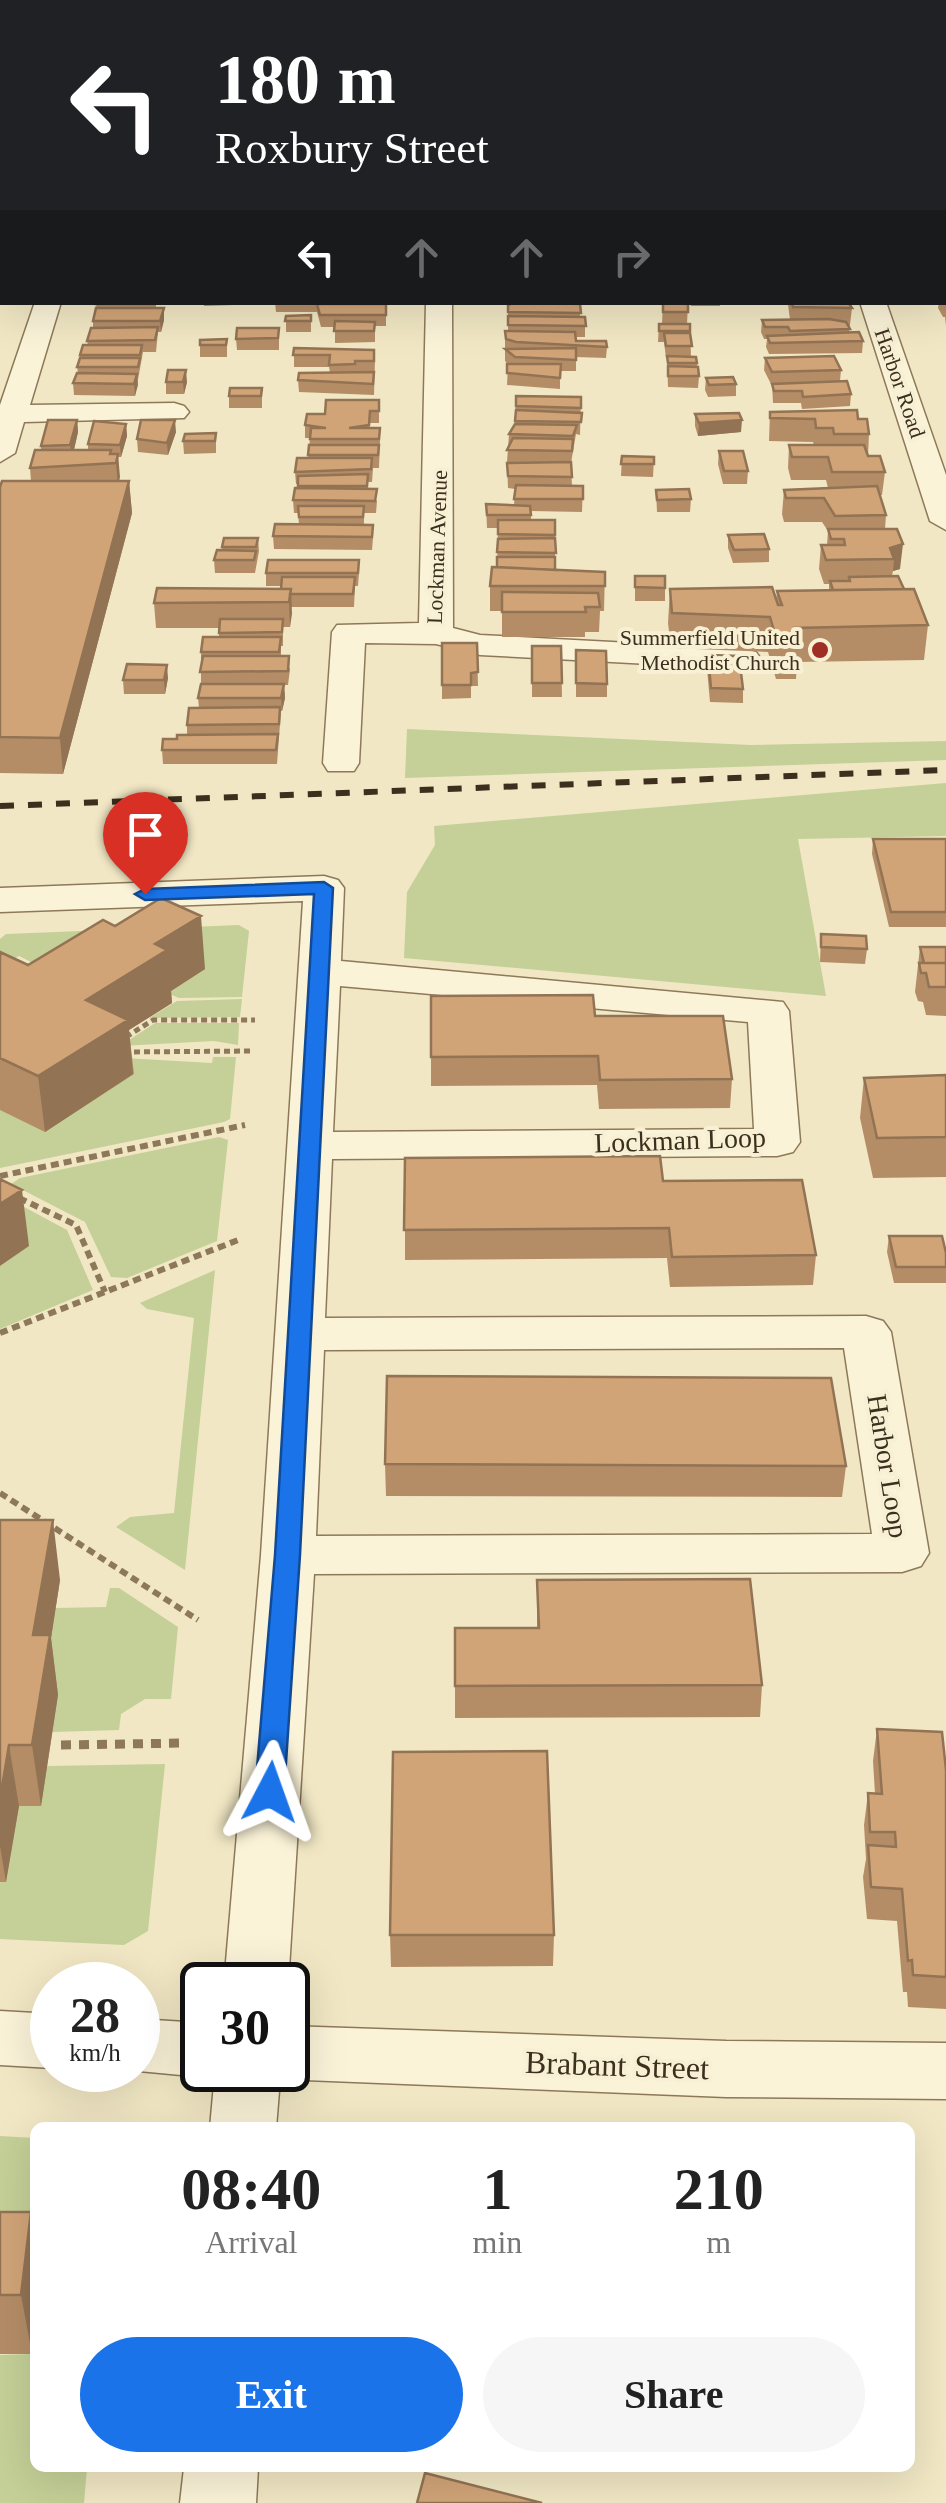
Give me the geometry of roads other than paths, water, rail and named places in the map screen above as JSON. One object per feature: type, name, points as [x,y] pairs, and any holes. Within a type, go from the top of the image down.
[{"type":"street","points":[[0,453],[7,414],[47,305]]},
{"type":"street","name":"Lockman Avenue","points":[[341,763],[349,632],[436,634],[440,305]]},
{"type":"street","name":"Harbor Road","points":[[874,305],[946,520]]},
{"type":"street","points":[[7,414],[174,412]]},
{"type":"street","points":[[436,634],[480,646],[744,659]]},
{"type":"street","points":[[0,900],[324,888],[288,1555],[258,1962]]},
{"type":"street","name":"Lockman Loop","points":[[309,1146],[777,1142],[768,1011],[321,972]]},
{"type":"street","name":"Harbor Loop","points":[[288,1555],[902,1553],[866,1332],[298,1334]]},
{"type":"street","points":[[0,2038],[30,2040]]},
{"type":"street","name":"Brabant Street","points":[[310,2055],[726,2069],[946,2070]]},
{"type":"street","points":[[244,2122],[246,2092]]},
{"type":"street","points":[[218,2503],[221,2472]]},
{"type":"railway","points":[[0,806],[946,770]]},
{"type":"place","name":"Summerfield United Methodist Church","points":[[820,650]]}]
